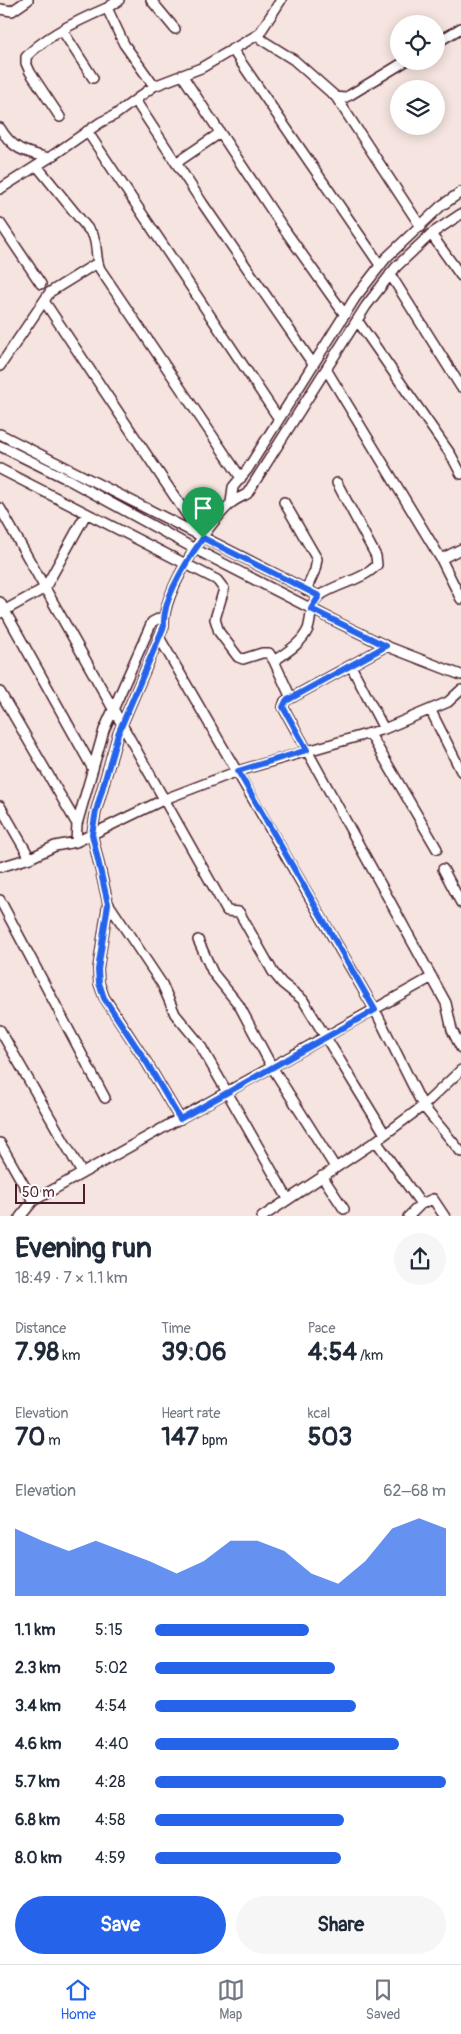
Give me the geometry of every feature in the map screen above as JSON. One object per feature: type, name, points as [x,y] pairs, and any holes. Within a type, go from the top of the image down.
[{"type":"street","points":[[0,9],[12,11],[28,0]]},
{"type":"street","points":[[60,117],[30,72],[26,63],[26,57],[33,49],[62,30],[119,0]]},
{"type":"street","points":[[151,0],[174,29]]},
{"type":"street","points":[[0,189],[154,86],[201,68],[259,34],[280,0]]},
{"type":"street","points":[[107,8],[124,44],[154,86]]},
{"type":"street","points":[[445,38],[461,28]]},
{"type":"street","points":[[62,30],[93,78]]},
{"type":"street","points":[[259,34],[262,40],[294,60],[336,97],[420,227]]},
{"type":"street","points":[[232,49],[380,265]]},
{"type":"street","points":[[336,97],[344,98],[391,70]]},
{"type":"street","points":[[182,75],[344,314]]},
{"type":"street","points":[[135,100],[313,364]]},
{"type":"street","points":[[0,128],[7,139],[17,148],[49,158]]},
{"type":"street","points":[[87,132],[279,419]]},
{"type":"street","points":[[176,163],[220,133]]},
{"type":"street","points":[[37,166],[93,236],[97,244],[97,263],[100,270],[241,478]]},
{"type":"street","points":[[231,503],[233,487],[241,478],[279,419],[344,314],[380,265],[442,206],[461,192]]},
{"type":"street","points":[[288,1199],[199,1043],[175,1014],[162,984],[108,904],[92,834],[96,811],[122,725],[164,626],[164,616],[184,565],[231,503],[247,494],[357,320],[390,274],[431,234],[461,214]]},
{"type":"street","points":[[0,223],[41,284]]},
{"type":"street","points":[[431,234],[461,276]]},
{"type":"street","points":[[0,366],[50,292],[97,263]]},
{"type":"street","points":[[390,274],[461,387]]},
{"type":"street","points":[[44,301],[203,538]]},
{"type":"street","points":[[357,320],[451,455],[461,474]]},
{"type":"street","points":[[326,369],[441,559],[461,600]]},
{"type":"street","points":[[0,434],[319,596]]},
{"type":"street","points":[[0,446],[69,480],[195,549],[311,609],[386,646],[461,675]]},
{"type":"street","points":[[0,469],[221,584],[224,594],[218,608],[216,625],[238,658],[243,659],[268,653],[274,661],[291,698]]},
{"type":"street","points":[[274,661],[292,649],[302,638],[308,628],[311,609],[319,596],[371,572],[378,565],[376,556],[337,483]]},
{"type":"street","points":[[284,502],[316,559],[315,570],[306,590]]},
{"type":"street","points":[[0,508],[227,911],[239,912],[274,972],[282,983],[303,1000],[385,1134]]},
{"type":"street","points":[[86,514],[45,588],[2,609],[93,768]]},
{"type":"street","points":[[441,559],[461,549]]},
{"type":"street","points":[[76,842],[77,824],[104,730],[152,622],[164,616]]},
{"type":"street","points":[[159,637],[375,1010],[423,1106],[461,1152]]},
{"type":"street","points":[[386,646],[291,698],[286,701],[283,707],[446,1002],[452,1030],[461,1048]]},
{"type":"street","points":[[351,666],[384,729]]},
{"type":"street","points":[[0,868],[30,858],[55,846],[76,842],[165,799],[238,771],[384,729],[448,702],[461,690]]},
{"type":"street","points":[[0,692],[77,824]]},
{"type":"street","points":[[431,710],[461,771]]},
{"type":"street","points":[[370,734],[437,849]]},
{"type":"street","points":[[0,806],[30,858]]},
{"type":"street","points":[[443,869],[461,903]]},
{"type":"street","points":[[0,900],[105,1098]]},
{"type":"street","points":[[108,904],[98,970],[99,983],[104,998],[147,1063],[180,1119]]},
{"type":"street","points":[[198,940],[212,973],[239,1005],[272,1067],[335,1167]]},
{"type":"street","points":[[20,1216],[33,1200],[432,978]]},
{"type":"street","points":[[0,1030],[82,1173]]},
{"type":"street","points":[[262,1216],[376,1142],[423,1106],[461,1070]]},
{"type":"street","points":[[376,1142],[421,1204]]},
{"type":"street","points":[[0,1143],[33,1200]]},
{"type":"street","points":[[322,1176],[344,1209]]},
{"type":"street","points":[[408,1216],[421,1204],[433,1200],[445,1216]]},
{"type":"route","points":[[203,538],[319,596],[311,609],[386,646],[286,701],[283,707],[307,750],[238,771],[375,1010],[180,1119],[147,1063],[104,998],[99,983],[98,970],[108,904],[92,834],[96,811],[118,734],[164,626],[164,616],[184,565],[203,538]]}]
